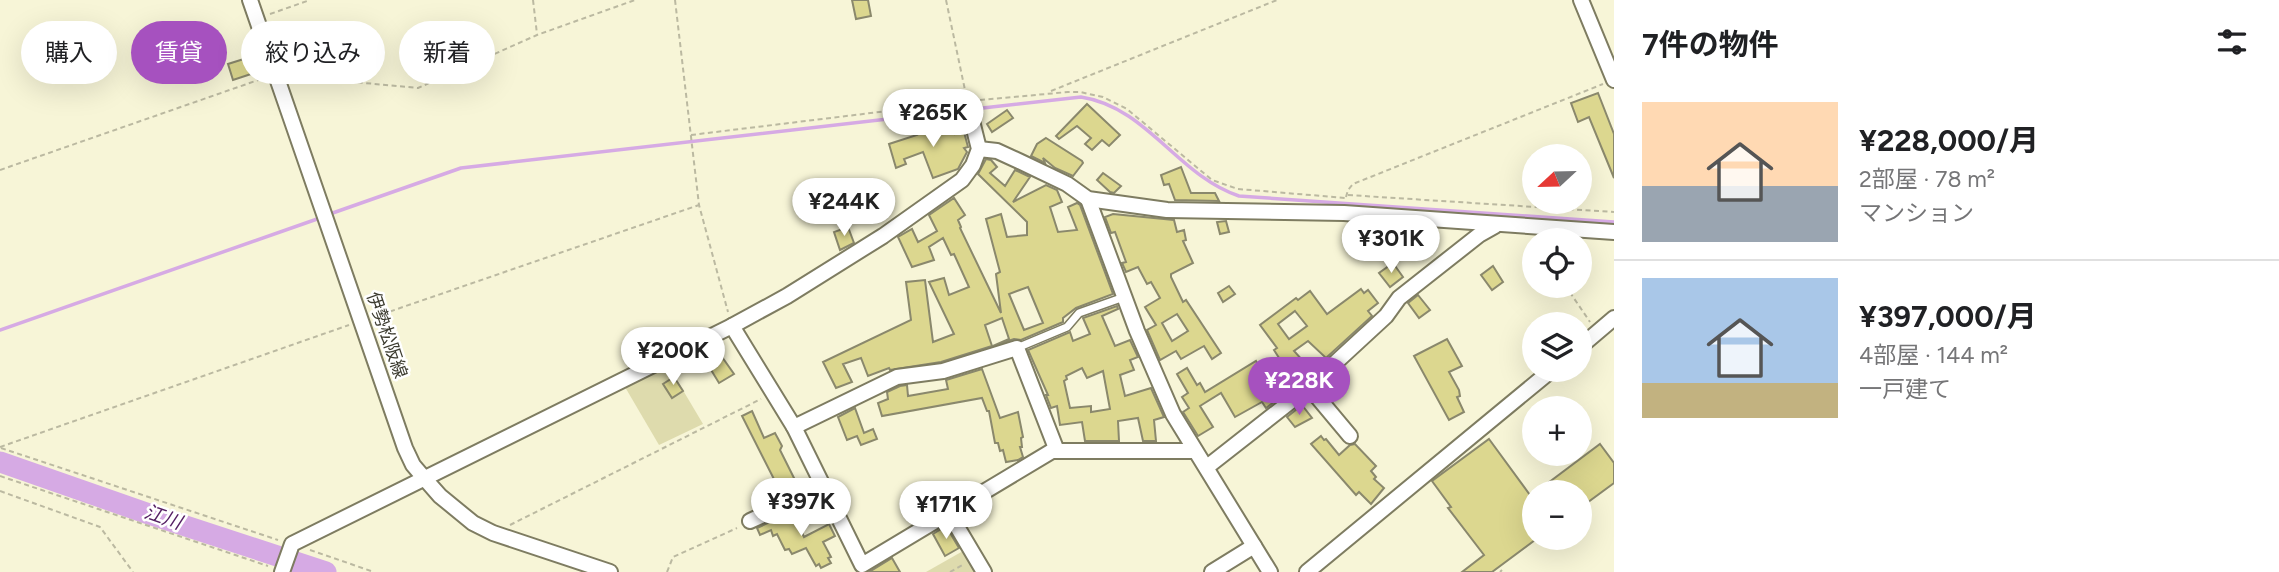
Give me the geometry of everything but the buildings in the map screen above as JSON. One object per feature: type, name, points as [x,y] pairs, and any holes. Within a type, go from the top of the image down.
[{"type":"street","name":"伊勢松阪線","points":[[250,0],[256,19]]},
{"type":"street","points":[[1581,0],[1614,80]]},
{"type":"street","name":"伊勢松阪線","points":[[279,84],[413,465],[458,512],[473,523],[493,533],[610,572]]},
{"type":"street","points":[[282,571],[292,544],[732,326],[787,296],[883,236],[962,180],[973,165],[979,149],[969,106]]},
{"type":"street","points":[[979,149],[997,151],[1021,162],[1067,184],[1088,199],[1178,211],[1320,212],[1614,233]]},
{"type":"street","points":[[1088,199],[1124,297],[1173,414],[1270,572]]},
{"type":"street","points":[[1207,467],[1308,387],[1386,316],[1399,298],[1495,225]]},
{"type":"street","points":[[1592,337],[1614,318]]},
{"type":"street","points":[[732,326],[794,427],[862,565],[1052,451],[1195,452]]},
{"type":"street","points":[[794,427],[897,377],[943,371],[1017,348],[1057,451]]},
{"type":"street","points":[[1307,572],[1537,382]]},
{"type":"street","points":[[1308,387],[1350,436]]},
{"type":"street","points":[[750,521],[823,487]]},
{"type":"street","points":[[949,513],[984,572]]},
{"type":"street","points":[[1212,572],[1254,546]]},
{"type":"lane","points":[[1017,348],[1067,327],[1079,313],[1124,297]]},
{"type":"path","points":[[256,19],[310,0]]},
{"type":"path","points":[[533,0],[537,35]]},
{"type":"path","points":[[377,84],[418,88],[537,35],[635,0]]},
{"type":"path","points":[[675,0],[699,205],[732,326]]},
{"type":"path","points":[[946,0],[969,106]]},
{"type":"path","points":[[1048,93],[1277,0]]},
{"type":"path","points":[[691,136],[969,106],[1048,93],[1080,92],[1116,103],[1212,180],[1222,184],[1238,189],[1346,198],[1353,184],[1614,80]]},
{"type":"path","points":[[0,170],[246,84]]},
{"type":"path","points":[[1347,195],[1614,212]]},
{"type":"path","points":[[374,572],[0,447],[699,205]]},
{"type":"path","points":[[1573,298],[1597,333]]},
{"type":"path","points":[[493,533],[773,393]]},
{"type":"path","points":[[0,476],[282,571]]},
{"type":"path","points":[[0,491],[100,527],[134,572]]},
{"type":"path","points":[[667,572],[673,557],[750,521]]},
{"type":"path","points":[[950,572],[975,558]]},
{"type":"shaded area","points":[[668,365],[703,424],[659,445],[625,387]]},
{"type":"shaded area","points":[[963,551],[976,572],[926,572]]},
{"type":"waterway","points":[[974,109],[1081,97],[1104,103],[1144,127],[1198,174],[1239,196],[1614,222]]},
{"type":"waterway","points":[[327,215],[461,168],[966,110]]},
{"type":"waterway","points":[[0,330],[320,218]]},
{"type":"waterway","name":"江川","points":[[0,462],[326,572]]}]
